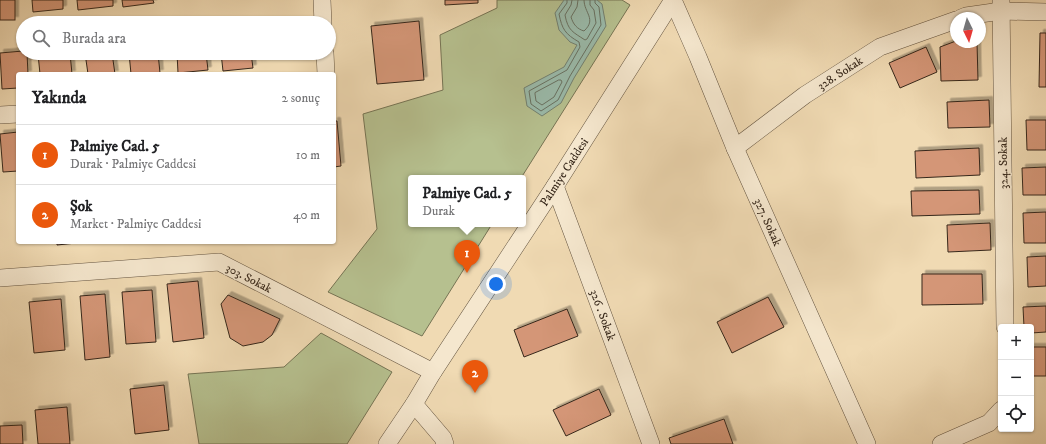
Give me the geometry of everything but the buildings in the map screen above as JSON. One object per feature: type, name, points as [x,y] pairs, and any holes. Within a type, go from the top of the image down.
[{"type":"street","points":[[322,0],[323,16]]},
{"type":"street","name":"327. Sokak","points":[[673,0],[735,148],[867,444]]},
{"type":"street","name":"Palmiye Caddesi","points":[[388,444],[673,0]]},
{"type":"street","points":[[980,12],[1001,6],[1046,12]]},
{"type":"street","name":"324. Sokak","points":[[1001,6],[1005,324]]},
{"type":"street","name":"328. Sokak","points":[[735,148],[805,95],[880,47],[950,22]]},
{"type":"street","points":[[325,60],[326,72]]},
{"type":"street","points":[[0,115],[16,114]]},
{"type":"street","name":"326 . Sokak","points":[[555,186],[651,444]]},
{"type":"street","name":"303. Sokak","points":[[0,278],[219,262],[433,372]]},
{"type":"street","points":[[414,404],[443,438],[445,444]]},
{"type":"street","points":[[941,444],[989,423],[998,413]]},
{"type":"green space","points":[[497,0],[622,0],[630,5],[523,175],[408,175],[408,227],[490,227],[422,336],[328,292],[377,229],[363,114],[443,90],[440,35],[497,8]]},
{"type":"green space","points":[[321,333],[392,372],[347,444],[199,444],[188,374],[284,367]]},
{"type":"water","points":[[564,0],[597,0],[602,4],[606,26],[574,78],[561,103],[542,116],[527,106],[524,88],[564,67],[577,45],[570,42],[559,30],[555,13]]},
{"type":"place","name":"Palmiye Cad. 5","points":[[467,273]]},
{"type":"place","name":"Şok","points":[[475,393]]}]
